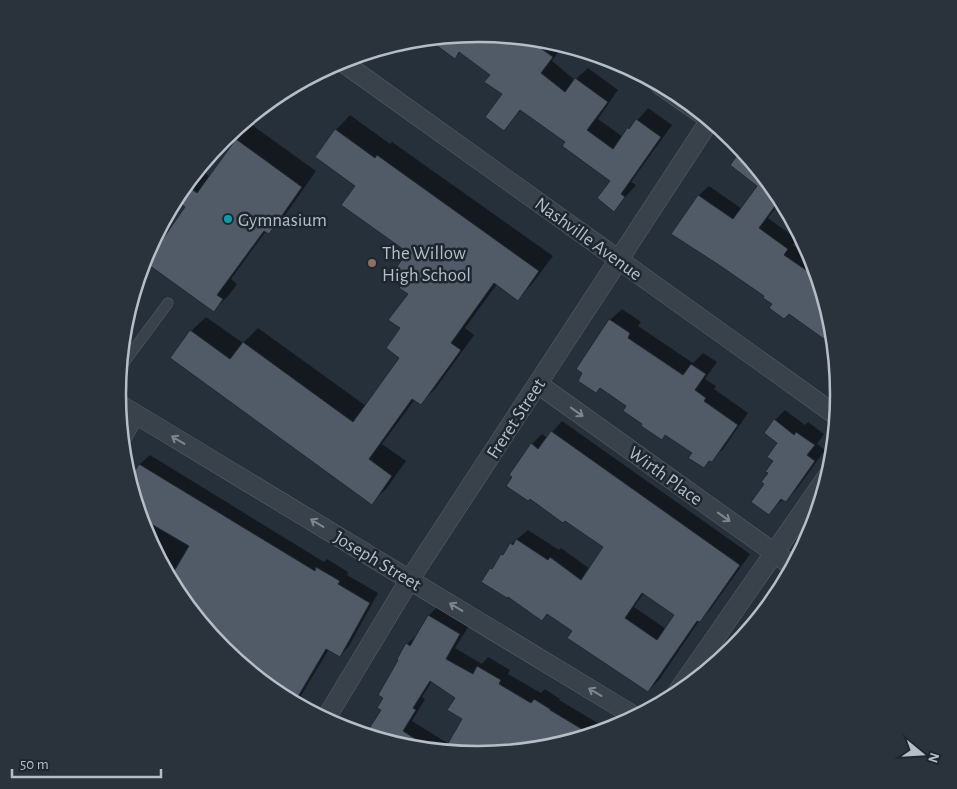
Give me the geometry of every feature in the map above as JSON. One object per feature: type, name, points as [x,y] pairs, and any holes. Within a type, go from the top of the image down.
[{"type":"street","name":"Nashville Avenue","points":[[349,67],[830,411]]},
{"type":"street","name":"Freret Street","points":[[329,713],[410,579],[706,126]]},
{"type":"street","name":"Wirth Place","points":[[538,384],[787,562]]},
{"type":"street","name":"Joseph Street","points":[[127,408],[629,713]]},
{"type":"street","points":[[128,427],[136,414]]},
{"type":"street","points":[[687,678],[817,492]]},
{"type":"lane","points":[[129,356],[168,303]]},
{"type":"building","points":[[478,42],[540,48],[553,57],[541,73],[565,92],[575,78],[608,102],[587,130],[613,149],[636,119],[661,137],[621,194],[625,197],[614,212],[597,198],[610,181],[562,146],[565,142],[520,110],[504,131],[485,117],[502,94],[484,82],[490,75],[459,52],[455,59],[437,45]]},
{"type":"building","points":[[335,129],[375,158],[377,155],[539,271],[518,301],[494,283],[451,343],[461,350],[421,405],[412,399],[369,459],[392,476],[372,505],[170,358],[190,330],[230,359],[243,342],[353,422],[399,358],[386,348],[400,328],[388,320],[408,294],[399,288],[407,277],[396,268],[407,252],[341,205],[355,186],[315,157]]},
{"type":"building","name":"Gymnasium","points":[[237,139],[302,187],[269,234],[264,231],[217,295],[223,299],[214,312],[151,266],[164,237],[185,207],[182,205],[186,199],[192,190],[197,193]]},
{"type":"building","points":[[737,156],[758,180],[775,206],[759,228],[788,249],[784,255],[808,272],[819,303],[826,340],[789,314],[784,319],[769,308],[772,304],[763,298],[764,296],[671,234],[698,195],[733,219],[757,186],[730,165]]},
{"type":"building","points":[[609,319],[630,333],[628,338],[683,375],[691,364],[706,374],[695,390],[706,398],[704,401],[738,425],[712,462],[709,461],[704,468],[688,458],[692,453],[665,435],[662,440],[641,426],[642,424],[623,411],[626,406],[600,388],[596,393],[578,381],[582,373],[576,369]]},
{"type":"building","points":[[774,419],[794,435],[796,432],[815,445],[807,455],[815,461],[786,502],[781,499],[769,515],[751,502],[764,484],[761,482],[768,473],[765,472],[773,461],[767,457],[777,443],[764,433]]},
{"type":"building","points":[[551,431],[740,565],[700,622],[697,621],[648,692],[567,638],[572,631],[547,614],[542,621],[508,597],[481,582],[501,554],[503,555],[510,543],[513,545],[516,539],[548,560],[550,557],[581,580],[603,547],[565,521],[563,523],[530,499],[528,501],[506,486],[512,477],[509,475],[531,443],[538,449]],"holes":[[[642,593],[674,615],[657,640],[625,618]]]},
{"type":"building","points":[[139,464],[315,571],[316,567],[340,581],[338,584],[370,603],[340,657],[326,649],[298,697],[264,674],[246,659],[199,609],[174,571],[189,546],[151,524],[135,471]]},
{"type":"building","points":[[428,615],[460,634],[446,659],[473,674],[477,666],[501,680],[499,684],[531,703],[534,699],[584,730],[547,740],[502,746],[447,745],[462,719],[447,710],[455,698],[430,681],[413,708],[416,710],[403,731],[419,741],[369,729],[381,710],[377,708],[383,698],[378,695],[406,643],[410,646]]},
{"type":"place","name":"Gymnasium","points":[[228,219]]},
{"type":"place","name":"The Willow High School","points":[[372,263]]}]
